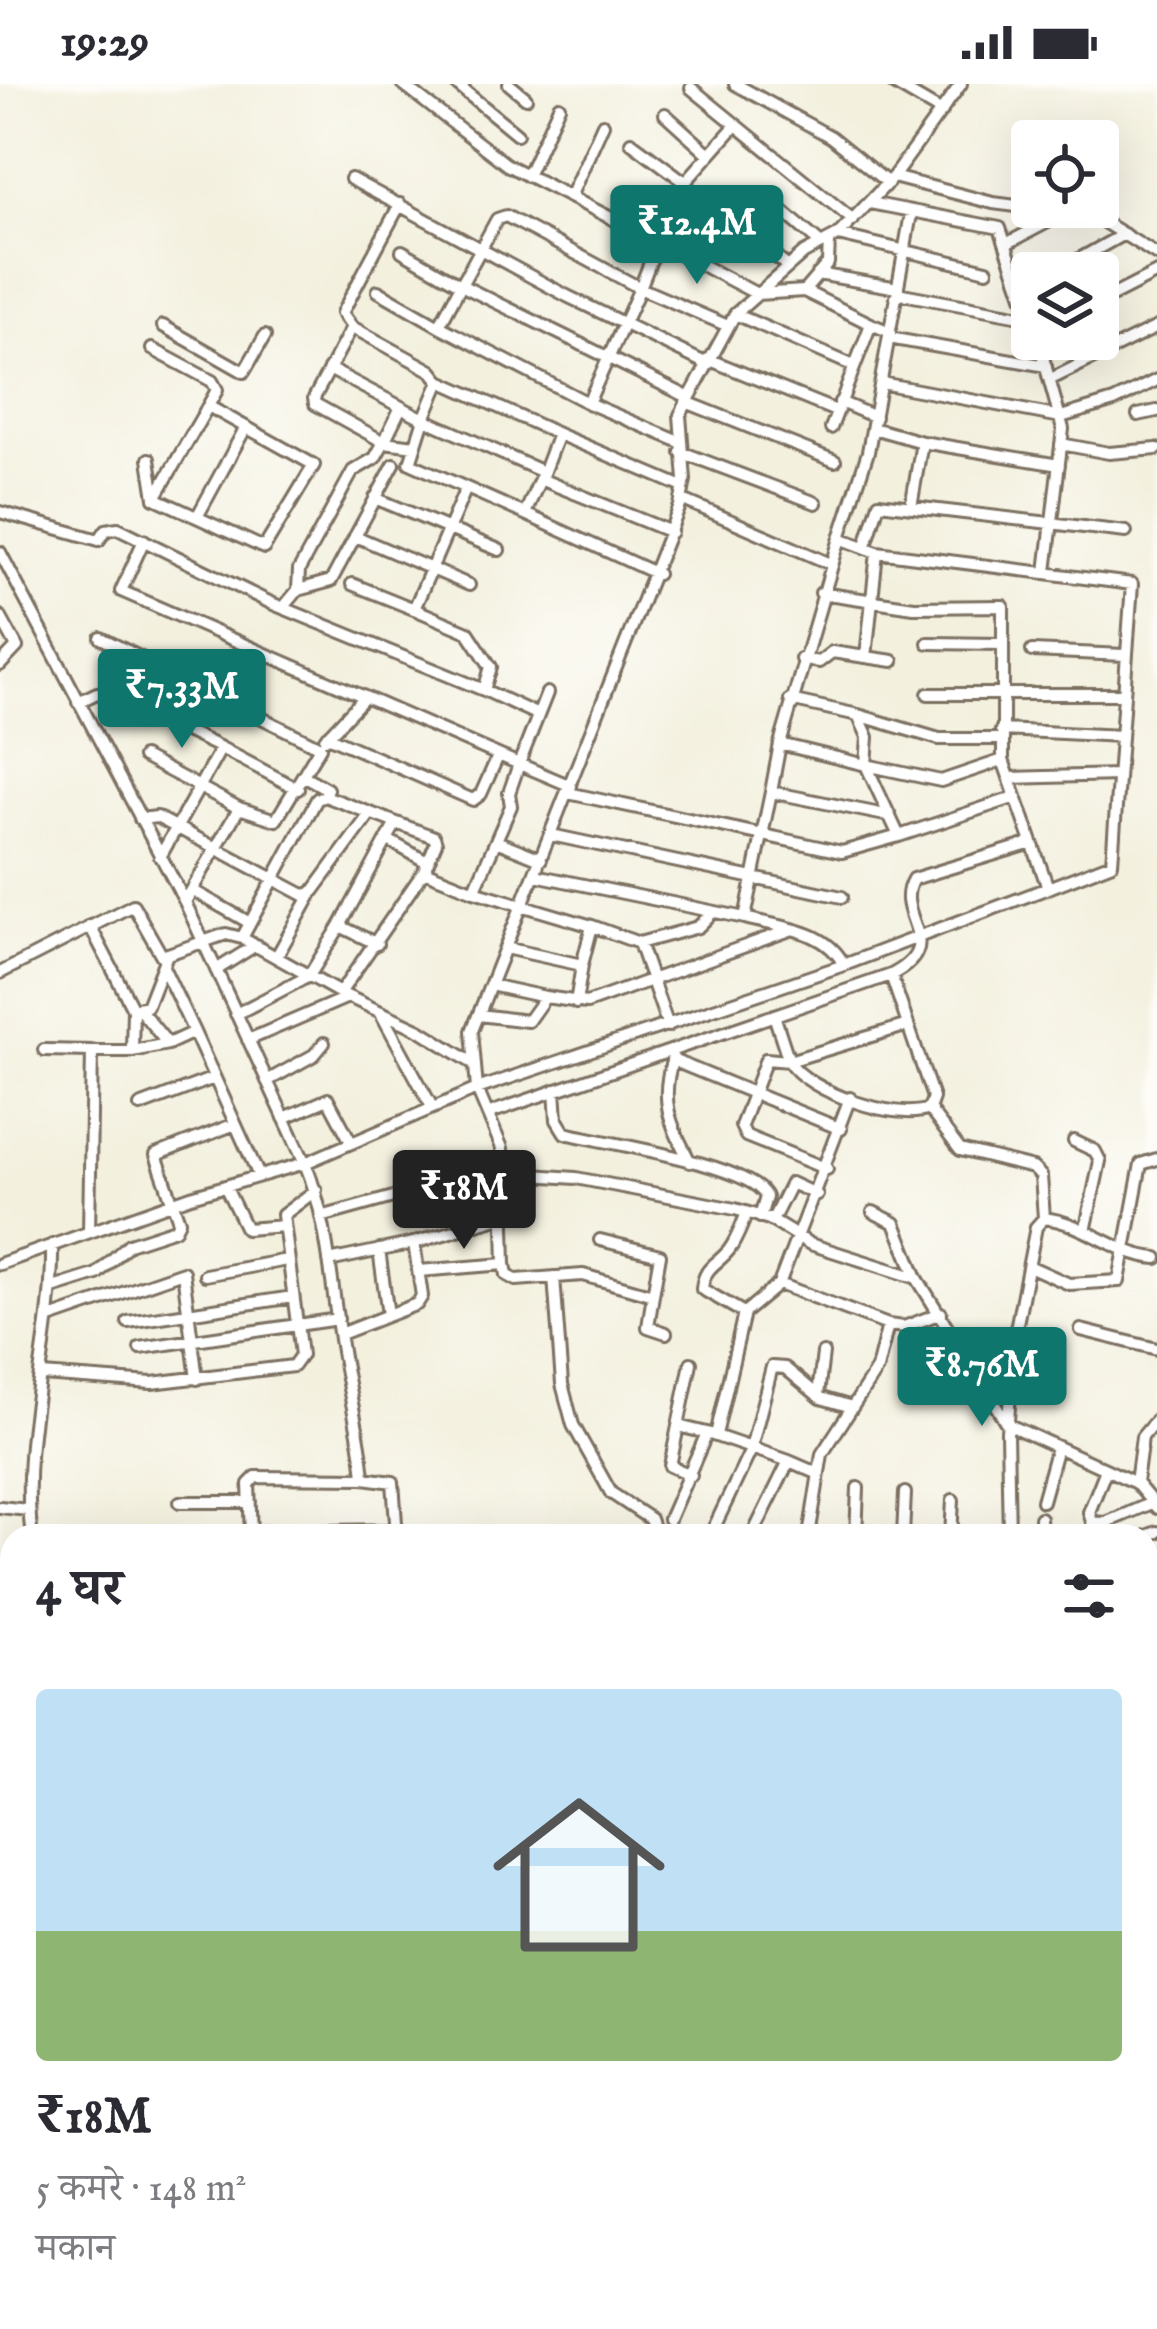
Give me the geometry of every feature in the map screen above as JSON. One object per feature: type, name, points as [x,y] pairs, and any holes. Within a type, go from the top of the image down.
[{"type":"street","points":[[456,84],[517,134]]},
{"type":"street","points":[[509,84],[526,98]]},
{"type":"street","points":[[735,84],[831,136],[890,180],[1011,205]]},
{"type":"street","points":[[894,84],[942,112]]},
{"type":"street","points":[[653,1295],[583,1275],[511,1279],[501,1217],[502,1148],[471,1062],[479,1015],[671,532],[682,494],[680,447],[687,400],[706,361],[732,320],[757,294],[870,202],[961,84]]},
{"type":"street","points":[[406,85],[473,141],[527,176],[757,294],[804,290],[889,335],[1046,365]]},
{"type":"street","points":[[691,88],[853,220]]},
{"type":"street","points":[[527,176],[559,106]]},
{"type":"street","points":[[665,114],[708,153]]},
{"type":"street","points":[[570,197],[603,124]]},
{"type":"street","points":[[588,403],[640,288],[655,240],[685,182],[736,125]]},
{"type":"street","points":[[631,142],[685,182]]},
{"type":"street","points":[[351,179],[623,324],[706,361],[838,406],[922,442],[1059,465]]},
{"type":"street","points":[[766,197],[829,239],[987,270]]},
{"type":"street","points":[[870,202],[911,214],[1000,228],[1011,254]]},
{"type":"street","points":[[400,204],[342,313],[352,326],[432,371],[440,381],[831,564]]},
{"type":"street","points":[[745,918],[790,700],[873,423],[911,214]]},
{"type":"street","points":[[439,326],[497,219],[506,216],[640,288],[854,366]]},
{"type":"street","points":[[740,226],[788,267]]},
{"type":"street","points":[[1006,244],[1036,228]]},
{"type":"street","points":[[1114,228],[1157,255]]},
{"type":"street","points":[[1092,252],[1124,234]]},
{"type":"street","points":[[804,290],[828,262],[829,239]]},
{"type":"street","points":[[401,251],[687,400],[835,461]]},
{"type":"street","points":[[1119,292],[1157,273]]},
{"type":"street","points":[[818,274],[1011,316]]},
{"type":"street","points":[[378,291],[588,403],[816,503]]},
{"type":"street","points":[[831,428],[872,324]]},
{"type":"street","points":[[163,326],[244,372],[265,335]]},
{"type":"street","points":[[352,326],[315,404],[384,442],[416,446]]},
{"type":"street","points":[[1051,379],[1157,327]]},
{"type":"street","points":[[152,349],[212,381],[217,390],[155,498]]},
{"type":"street","points":[[1044,360],[1061,417],[1046,572]]},
{"type":"street","points":[[329,369],[424,419],[671,532]]},
{"type":"street","points":[[880,383],[1061,417],[1114,401],[1157,380]]},
{"type":"street","points":[[410,463],[440,381]]},
{"type":"street","points":[[155,498],[268,546],[314,469],[208,406]]},
{"type":"street","points":[[298,590],[299,570],[353,471],[375,458],[401,407]]},
{"type":"street","points":[[1138,415],[1157,411]]},
{"type":"street","points":[[197,518],[246,428]]},
{"type":"street","points":[[525,514],[557,434]]},
{"type":"street","points":[[911,506],[922,442]]},
{"type":"street","points":[[1061,444],[1119,454],[1157,449]]},
{"type":"street","points":[[375,458],[410,463],[656,574]]},
{"type":"street","points":[[149,459],[155,498]]},
{"type":"street","points":[[283,608],[298,590],[331,581],[394,464]]},
{"type":"street","points":[[415,609],[466,488]]},
{"type":"street","points":[[375,498],[499,550]]},
{"type":"street","points":[[866,657],[874,506],[911,506],[1126,532]]},
{"type":"street","points":[[0,512],[99,541],[111,528],[144,540],[283,608],[538,715]]},
{"type":"street","points":[[355,536],[469,584]]},
{"type":"street","points":[[485,1102],[668,1026],[919,938],[1112,862],[1132,584],[871,550],[839,538]]},
{"type":"street","points":[[144,540],[121,591],[569,790],[850,852],[1016,797]]},
{"type":"street","points":[[0,552],[160,856],[189,896],[203,943],[316,1190],[360,1425],[364,1478]]},
{"type":"street","points":[[352,584],[468,632],[491,667],[484,690]]},
{"type":"street","points":[[821,593],[872,603],[1003,605],[1003,760],[1048,888]]},
{"type":"street","points":[[0,616],[16,647],[0,665]]},
{"type":"street","points":[[101,638],[324,741],[472,800],[481,794],[498,756]]},
{"type":"street","points":[[928,643],[1002,644]]},
{"type":"street","points":[[78,702],[103,692],[128,651]]},
{"type":"street","points":[[1032,651],[1125,655]]},
{"type":"street","points":[[801,659],[819,662],[832,652],[893,661]]},
{"type":"street","points":[[103,692],[370,814],[437,839],[426,866],[344,995],[248,1040]]},
{"type":"street","points":[[474,891],[512,806],[508,793],[547,693]]},
{"type":"street","points":[[928,694],[1123,694]]},
{"type":"street","points":[[276,820],[324,741],[351,718],[363,699]]},
{"type":"street","points":[[790,700],[939,739],[1002,734],[1121,736]]},
{"type":"street","points":[[859,715],[868,737],[866,765],[899,836]]},
{"type":"street","points":[[780,744],[933,781],[1003,760]]},
{"type":"street","points":[[160,856],[221,748]]},
{"type":"street","points":[[143,757],[239,808],[276,820],[298,838]]},
{"type":"street","points":[[1009,778],[1118,775]]},
{"type":"street","points":[[242,938],[324,792]]},
{"type":"street","points":[[771,792],[890,816]]},
{"type":"street","points":[[189,896],[239,808]]},
{"type":"street","points":[[277,956],[312,893],[370,814]]},
{"type":"street","points":[[140,819],[151,815],[276,881],[312,893]]},
{"type":"street","points":[[236,1014],[309,976],[396,823]]},
{"type":"street","points":[[551,835],[842,897]]},
{"type":"street","points":[[388,840],[474,891],[639,943],[698,927],[713,912]]},
{"type":"street","points":[[496,841],[541,859]]},
{"type":"street","points":[[0,1264],[170,1203],[305,1163],[432,1107],[555,1090],[674,1054],[891,975],[911,964],[919,938],[907,896],[913,879],[1032,843]]},
{"type":"street","points":[[535,875],[790,930],[834,946],[844,965]]},
{"type":"street","points":[[189,896],[250,923]]},
{"type":"street","points":[[0,973],[133,905],[165,962],[259,1176]]},
{"type":"street","points":[[90,926],[137,1010],[167,1044]]},
{"type":"street","points":[[340,926],[376,944]]},
{"type":"street","points":[[576,1003],[592,926]]},
{"type":"street","points":[[490,985],[576,1003],[790,930]]},
{"type":"street","points":[[132,1051],[137,1010],[165,962],[226,934],[256,945],[471,1062]]},
{"type":"street","points":[[639,943],[668,1026]]},
{"type":"street","points":[[216,970],[256,945]]},
{"type":"street","points":[[505,948],[582,965]]},
{"type":"street","points":[[891,975],[933,1097],[929,1109]]},
{"type":"street","points":[[479,1015],[528,1021],[545,997]]},
{"type":"street","points":[[381,1012],[432,1107]]},
{"type":"street","points":[[774,1015],[789,1061],[799,1074],[905,1116],[929,1109]]},
{"type":"street","points":[[827,1169],[740,1132],[766,1059],[789,1061],[908,1025]]},
{"type":"street","points":[[44,1050],[132,1051],[194,1032]]},
{"type":"street","points":[[267,1081],[314,1055],[324,1043]]},
{"type":"street","points":[[89,1232],[92,1051]]},
{"type":"street","points":[[674,1054],[752,1096],[842,1129]]},
{"type":"street","points":[[674,1054],[663,1094],[667,1115],[690,1162]]},
{"type":"street","points":[[140,1106],[214,1078]]},
{"type":"street","points":[[555,1090],[556,1120],[565,1133],[690,1162],[762,1188],[760,1217]]},
{"type":"street","points":[[669,1520],[711,1434],[744,1313],[778,1284],[818,1195],[850,1098]]},
{"type":"street","points":[[284,1118],[328,1099],[351,1142]]},
{"type":"street","points":[[929,1109],[960,1150],[1038,1170],[1044,1218],[1036,1227],[1015,1334],[1007,1424],[1009,1524]]},
{"type":"street","points":[[53,1288],[88,1278],[129,1244],[175,1229],[178,1221],[156,1155],[235,1124]]},
{"type":"street","points":[[1074,1141],[1095,1151],[1100,1161],[1086,1227]]},
{"type":"street","points":[[1029,1266],[1069,1284],[1114,1284],[1122,1275],[1141,1164],[1157,1159]]},
{"type":"street","points":[[321,1217],[451,1181],[502,1173],[576,1178],[760,1217],[800,1238],[917,1278]]},
{"type":"street","points":[[744,1313],[702,1289],[710,1264],[791,1183],[818,1195]]},
{"type":"street","points":[[226,1186],[246,1229],[284,1226]]},
{"type":"street","points":[[42,1375],[136,1384],[293,1366],[301,1355],[283,1211],[316,1190]]},
{"type":"street","points":[[873,1212],[895,1222],[917,1278],[1007,1424],[1136,1483],[1155,1505],[1105,1523],[1092,1522],[1089,1512],[1105,1472]]},
{"type":"street","points":[[329,1261],[414,1243],[501,1217]]},
{"type":"street","points":[[1044,1218],[1086,1227],[1123,1250],[1157,1258]]},
{"type":"street","points":[[599,1240],[660,1255],[648,1327],[666,1333]]},
{"type":"street","points":[[340,1334],[420,1301],[414,1243]]},
{"type":"street","points":[[30,1524],[53,1288],[52,1245]]},
{"type":"street","points":[[379,1250],[388,1316]]},
{"type":"street","points":[[205,1275],[287,1259]]},
{"type":"street","points":[[419,1271],[505,1264]]},
{"type":"street","points":[[50,1318],[183,1272],[197,1379]]},
{"type":"street","points":[[554,1277],[562,1384],[573,1425],[611,1493],[652,1524]]},
{"type":"street","points":[[778,1284],[888,1325],[904,1327],[941,1313]]},
{"type":"street","points":[[128,1322],[293,1297]]},
{"type":"street","points":[[140,1348],[338,1319]]},
{"type":"street","points":[[811,1524],[822,1454],[878,1369],[888,1325]]},
{"type":"street","points":[[1081,1330],[1157,1348]]},
{"type":"street","points":[[818,1395],[824,1353]]},
{"type":"street","points":[[691,1364],[670,1469],[691,1475]]},
{"type":"street","points":[[716,1524],[752,1445],[772,1367],[785,1368],[818,1395],[852,1407]]},
{"type":"street","points":[[1136,1483],[1142,1437],[1157,1419]]},
{"type":"street","points":[[678,1426],[752,1445],[819,1474]]},
{"type":"street","points":[[1042,1501],[1058,1448]]},
{"type":"street","points":[[758,1524],[789,1461]]},
{"type":"street","points":[[250,1524],[249,1484],[256,1477],[392,1482],[396,1524]]},
{"type":"street","points":[[856,1524],[858,1488]]},
{"type":"street","points":[[904,1524],[905,1493]]},
{"type":"street","points":[[952,1524],[953,1500]]},
{"type":"street","points":[[180,1502],[250,1502]]},
{"type":"street","points":[[0,1507],[28,1510]]},
{"type":"street","points":[[1040,1518],[1040,1524]]},
{"type":"street","points":[[0,1853],[0,1947]]}]
